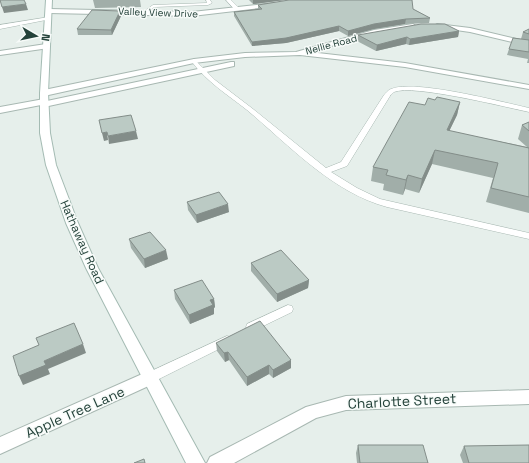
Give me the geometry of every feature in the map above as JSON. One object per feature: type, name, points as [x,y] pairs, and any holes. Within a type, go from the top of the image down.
[{"type":"street","name":"Hathaway Road","points":[[49,0],[44,100],[47,148],[64,203],[98,280],[149,378],[196,463]]},
{"type":"street","name":"Valley View Drive","points":[[49,14],[145,12],[192,14],[283,4]]},
{"type":"street","name":"Nellie Road","points":[[44,100],[194,60],[245,55],[296,54],[386,30],[421,26]]},
{"type":"street","points":[[429,26],[470,30],[529,44]]},
{"type":"street","points":[[0,53],[46,46]]},
{"type":"street","name":"Nellie Road","points":[[44,100],[275,54]]},
{"type":"street","points":[[296,54],[399,64],[529,87]]},
{"type":"street","points":[[0,110],[44,100]]},
{"type":"street","name":"Apple Tree Lane","points":[[0,446],[149,378]]},
{"type":"street","name":"Charlotte Street","points":[[216,463],[312,412],[346,403],[529,396]]},
{"type":"lane","points":[[145,12],[153,6],[182,2],[208,4],[210,3],[208,0]]},
{"type":"lane","points":[[228,0],[237,9]]},
{"type":"lane","points":[[0,27],[49,14]]},
{"type":"lane","points":[[194,60],[200,70],[326,171],[372,199],[529,236]]},
{"type":"lane","points":[[326,171],[344,164],[387,95],[393,90],[410,89],[431,91],[529,110]]},
{"type":"lane","points":[[149,378],[288,309]]},
{"type":"building","points":[[0,0],[24,0],[26,4],[2,7]]},
{"type":"building","points":[[289,0],[412,0],[413,9],[430,18],[406,19],[374,24],[348,31],[339,26],[286,38],[252,42],[234,12],[262,9],[258,5]]},
{"type":"building","points":[[92,10],[120,11],[111,30],[77,29]]},
{"type":"building","points":[[421,24],[445,24],[459,31],[410,39],[407,37],[377,45],[358,35]]},
{"type":"building","points":[[529,29],[529,34],[523,32]]},
{"type":"building","points":[[513,38],[529,40],[529,52],[509,49]]},
{"type":"building","points":[[437,97],[460,102],[447,130],[529,148],[529,197],[491,188],[498,163],[435,150],[422,179],[408,175],[406,180],[386,175],[388,170],[373,167],[409,102],[425,105],[428,98],[435,100]]},
{"type":"building","points":[[131,115],[136,131],[108,136],[107,132],[102,133],[99,120]]},
{"type":"building","points":[[529,122],[529,131],[522,125]]},
{"type":"building","points":[[219,192],[228,204],[196,215],[187,202]]},
{"type":"building","points":[[150,232],[166,250],[144,259],[129,239]]},
{"type":"building","points":[[281,250],[309,280],[277,294],[251,263]]},
{"type":"building","points":[[202,280],[214,299],[210,300],[213,305],[189,315],[174,290]]},
{"type":"building","points":[[260,321],[291,360],[273,370],[269,365],[247,377],[228,352],[224,353],[216,343]]},
{"type":"building","points":[[74,323],[83,344],[44,361],[46,365],[19,376],[13,356],[39,345],[36,338]]},
{"type":"building","points":[[358,445],[423,445],[428,463],[360,463]]},
{"type":"building","points":[[529,445],[529,463],[469,463],[464,446]]},
{"type":"building","points":[[144,459],[145,463],[134,463]]}]
